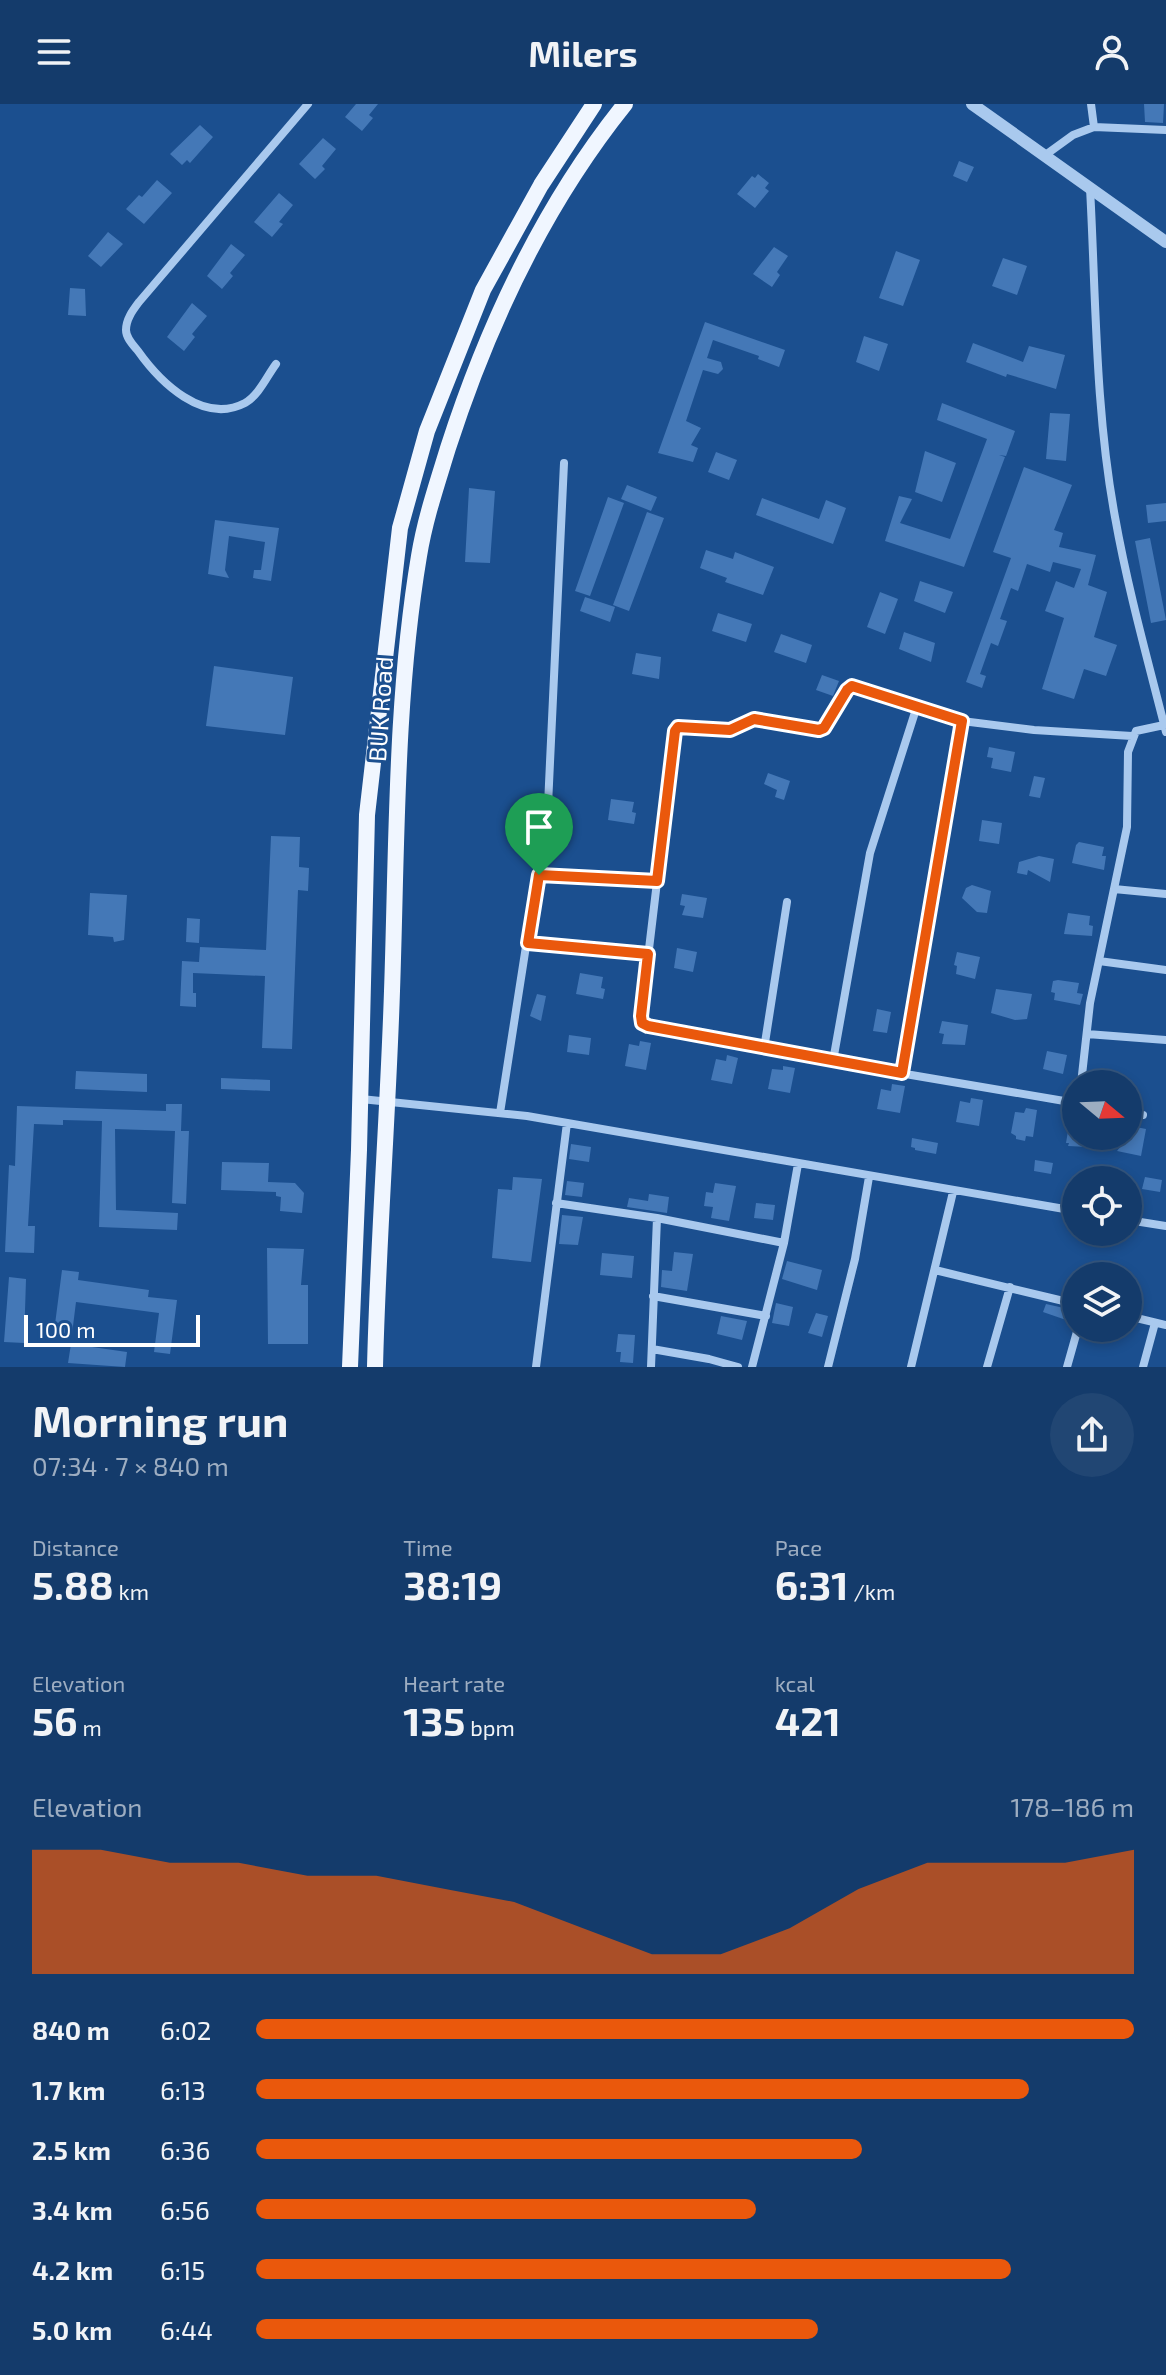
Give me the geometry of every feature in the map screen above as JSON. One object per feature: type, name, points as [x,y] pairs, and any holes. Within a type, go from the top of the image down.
[{"type":"main road","name":"BUK Road","points":[[350,1367],[361,1099],[367,815],[400,528],[427,431],[483,290],[541,185],[594,104]]},
{"type":"main road","name":"BUK Road","points":[[375,1367],[401,747],[411,613],[419,553],[429,508],[467,389],[502,305],[551,209],[625,104]]},
{"type":"street","points":[[276,364],[248,401],[238,406],[213,409],[167,387],[127,336],[126,328],[139,302],[308,104]]},
{"type":"street","points":[[972,104],[1166,242]]},
{"type":"street","points":[[1091,104],[1094,127]]},
{"type":"street","points":[[1044,156],[1073,135],[1094,127],[1166,130]]},
{"type":"street","points":[[1083,1070],[1099,961],[1127,827],[1128,752],[1136,731],[1165,728],[1140,633],[1115,517],[1102,423],[1090,188]]},
{"type":"street","points":[[500,1113],[548,805],[564,463]]},
{"type":"street","points":[[1062,1101],[764,1049],[642,1023],[675,731],[678,727],[730,730],[754,719],[819,730],[824,728],[852,686],[962,721],[1034,730],[1132,736]]},
{"type":"street","points":[[833,1061],[870,853],[917,706]]},
{"type":"street","points":[[902,1073],[962,721]]},
{"type":"street","points":[[539,875],[657,881]]},
{"type":"street","points":[[1114,889],[1166,894]]},
{"type":"street","points":[[764,1049],[787,902]]},
{"type":"street","points":[[528,943],[648,954]]},
{"type":"street","points":[[1099,961],[1166,970]]},
{"type":"street","points":[[1087,1034],[1166,1040]]},
{"type":"street","points":[[361,1099],[567,1123],[1062,1209]]},
{"type":"street","points":[[536,1367],[567,1123]]},
{"type":"street","points":[[752,1367],[784,1243],[798,1164]]},
{"type":"street","points":[[828,1367],[855,1259],[869,1177]]},
{"type":"street","points":[[911,1367],[953,1192]]},
{"type":"street","points":[[556,1203],[657,1218],[784,1243]]},
{"type":"street","points":[[651,1367],[657,1218]]},
{"type":"street","points":[[1142,1222],[1166,1226]]},
{"type":"street","points":[[935,1270],[1062,1300]]},
{"type":"street","points":[[987,1367],[1010,1287]]},
{"type":"street","points":[[653,1296],[766,1316]]},
{"type":"street","points":[[1142,1320],[1166,1325]]},
{"type":"street","points":[[1143,1367],[1155,1323]]},
{"type":"street","points":[[1067,1367],[1074,1342]]},
{"type":"street","points":[[652,1349],[738,1367]]},
{"type":"building","points":[[356,104],[378,104],[369,115],[373,118],[362,131],[345,117]]},
{"type":"building","points":[[1144,104],[1164,104],[1163,123],[1145,122]]},
{"type":"building","points":[[200,125],[213,137],[190,163],[187,160],[182,165],[170,154]]},
{"type":"building","points":[[323,138],[336,149],[322,166],[325,169],[315,179],[299,164]]},
{"type":"building","points":[[959,161],[974,167],[967,182],[953,176]]},
{"type":"building","points":[[758,174],[769,183],[765,188],[769,191],[755,208],[737,194],[752,176],[755,178]]},
{"type":"building","points":[[157,180],[172,193],[144,224],[126,209]]},
{"type":"building","points":[[279,193],[293,205],[272,237],[254,222]]},
{"type":"building","points":[[108,232],[123,244],[101,267],[88,256]]},
{"type":"building","points":[[231,244],[245,255],[222,289],[207,276]]},
{"type":"building","points":[[774,247],[788,256],[777,272],[780,275],[772,287],[753,274]]},
{"type":"building","points":[[896,251],[920,260],[903,306],[879,298]]},
{"type":"building","points":[[1003,258],[1027,266],[1017,295],[992,286]]},
{"type":"building","points":[[70,288],[85,289],[86,316],[68,315]]},
{"type":"building","points":[[192,303],[207,316],[192,334],[195,337],[184,351],[167,337]]},
{"type":"building","points":[[705,322],[785,350],[779,367],[758,359],[759,356],[713,340],[707,358],[721,362],[723,369],[718,374],[703,370],[686,421],[701,428],[691,445],[698,448],[693,462],[658,453]]},
{"type":"building","points":[[864,336],[888,344],[879,371],[856,362]]},
{"type":"building","points":[[973,343],[1023,362],[1029,346],[1065,355],[1056,389],[1007,374],[1006,377],[966,362]]},
{"type":"building","points":[[942,403],[1015,431],[1006,456],[999,455],[1005,457],[964,567],[885,541],[899,496],[912,499],[900,523],[950,539],[987,439],[937,420]]},
{"type":"building","points":[[1050,413],[1070,414],[1066,461],[1046,459]]},
{"type":"building","points":[[925,451],[956,463],[942,502],[915,492]]},
{"type":"building","points":[[716,452],[737,460],[729,480],[708,472]]},
{"type":"building","points":[[1024,467],[1072,485],[1054,530],[1063,533],[1059,547],[1096,555],[1088,585],[1107,592],[1094,637],[1117,645],[1106,676],[1084,669],[1074,699],[1042,689],[1064,618],[1045,611],[1056,581],[1074,588],[1081,569],[1053,562],[1050,572],[1027,564],[1018,591],[1011,588],[1000,619],[1007,621],[998,646],[991,643],[980,674],[986,676],[982,688],[966,682],[1011,558],[993,552]]},
{"type":"building","points":[[627,485],[657,497],[651,511],[621,499]]},
{"type":"building","points":[[469,488],[495,491],[490,563],[465,562]]},
{"type":"building","points":[[608,497],[624,503],[590,596],[575,591]]},
{"type":"building","points":[[762,498],[819,519],[826,500],[846,508],[833,544],[756,515]]},
{"type":"building","points":[[1166,503],[1166,521],[1148,523],[1146,505]]},
{"type":"building","points":[[647,512],[664,518],[629,611],[613,605]]},
{"type":"building","points":[[215,520],[279,528],[271,581],[253,578],[254,570],[261,570],[265,542],[229,536],[225,570],[229,578],[208,574]]},
{"type":"building","points":[[1150,538],[1166,620],[1151,623],[1135,541]]},
{"type":"building","points":[[706,550],[733,559],[735,552],[774,567],[763,595],[725,582],[727,578],[700,568]]},
{"type":"building","points":[[920,581],[953,592],[945,613],[914,601]]},
{"type":"building","points":[[880,592],[898,599],[885,634],[867,627]]},
{"type":"building","points":[[585,597],[615,607],[610,622],[580,611]]},
{"type":"building","points":[[718,613],[752,624],[746,642],[712,631]]},
{"type":"building","points":[[904,632],[935,643],[931,662],[899,649]]},
{"type":"building","points":[[781,634],[812,645],[806,663],[774,652]]},
{"type":"building","points":[[636,653],[661,657],[659,679],[632,674]]},
{"type":"building","points":[[214,666],[293,677],[285,735],[206,726]]},
{"type":"building","points":[[822,675],[839,681],[833,696],[816,690]]},
{"type":"building","points":[[989,747],[1015,752],[1011,772],[991,768],[993,758],[987,757]]},
{"type":"building","points":[[768,773],[790,781],[784,800],[775,797],[777,790],[764,784]]},
{"type":"building","points":[[1034,776],[1045,778],[1040,798],[1029,796]]},
{"type":"building","points":[[611,799],[634,802],[634,824],[608,820]]},
{"type":"building","points":[[982,820],[1002,823],[999,844],[979,841]]},
{"type":"building","points":[[271,836],[300,837],[299,867],[309,868],[308,891],[298,890],[292,1049],[262,1048],[265,976],[193,973],[196,1007],[180,1006],[182,961],[199,962],[200,947],[266,950]]},
{"type":"building","points":[[1079,842],[1104,847],[1104,870],[1072,863]]},
{"type":"building","points":[[1039,856],[1054,859],[1050,882],[1028,870],[1027,875],[1017,873],[1019,862]]},
{"type":"building","points":[[972,885],[991,891],[987,913],[977,912],[962,898],[966,888]]},
{"type":"building","points":[[90,893],[127,895],[124,940],[114,942],[113,937],[88,935]]},
{"type":"building","points":[[682,894],[707,898],[703,918],[682,915],[685,906],[680,905]]},
{"type":"building","points":[[1068,913],[1090,916],[1092,936],[1064,934]]},
{"type":"building","points":[[187,918],[200,919],[199,943],[186,942]]},
{"type":"building","points":[[677,948],[697,952],[693,972],[674,968]]},
{"type":"building","points":[[957,952],[980,957],[975,979],[956,974],[957,966],[954,965]]},
{"type":"building","points":[[580,973],[603,977],[603,999],[576,994]]},
{"type":"building","points":[[1053,981],[1079,983],[1077,993],[1083,994],[1080,1005],[1054,1000],[1055,993],[1051,992]]},
{"type":"building","points":[[996,989],[1032,994],[1027,1019],[1015,1020],[991,1013]]},
{"type":"building","points":[[537,994],[546,996],[541,1021],[530,1016]]},
{"type":"building","points":[[877,1009],[891,1012],[887,1033],[873,1031]]},
{"type":"building","points":[[942,1021],[968,1025],[965,1045],[942,1044],[944,1034],[939,1033]]},
{"type":"building","points":[[569,1035],[591,1038],[589,1055],[567,1052]]},
{"type":"building","points":[[640,1041],[651,1043],[646,1070],[625,1066],[629,1044],[639,1046]]},
{"type":"building","points":[[1047,1051],[1067,1055],[1062,1074],[1043,1069]]},
{"type":"building","points":[[727,1055],[738,1058],[732,1084],[711,1080],[716,1059],[726,1061]]},
{"type":"building","points":[[783,1066],[795,1068],[790,1093],[768,1089],[772,1069],[783,1070]]},
{"type":"building","points":[[76,1071],[147,1074],[147,1092],[75,1089]]},
{"type":"building","points":[[221,1078],[270,1080],[270,1091],[221,1089]]},
{"type":"building","points":[[892,1084],[905,1086],[900,1113],[877,1109],[881,1089],[891,1091]]},
{"type":"building","points":[[971,1098],[983,1100],[979,1126],[956,1122],[960,1101],[970,1103]]},
{"type":"building","points":[[166,1104],[182,1104],[181,1131],[189,1131],[186,1204],[172,1203],[175,1131],[115,1129],[116,1210],[178,1213],[177,1230],[99,1227],[102,1121],[63,1120],[63,1125],[34,1124],[28,1226],[35,1226],[34,1253],[5,1252],[9,1165],[15,1166],[17,1106],[166,1111]]},
{"type":"building","points":[[1026,1108],[1037,1110],[1033,1137],[1026,1136],[1025,1141],[1016,1139],[1011,1133],[1015,1112],[1024,1113]]},
{"type":"building","points":[[1142,1128],[1146,1129],[1141,1156],[1117,1151],[1142,1150]]},
{"type":"building","points":[[912,1138],[938,1143],[936,1154],[915,1150],[911,1147]]},
{"type":"building","points":[[571,1144],[591,1147],[589,1162],[569,1159]]},
{"type":"building","points":[[1035,1160],[1053,1163],[1051,1174],[1034,1171]]},
{"type":"building","points":[[222,1162],[269,1163],[268,1182],[295,1183],[304,1193],[302,1213],[280,1211],[281,1197],[276,1196],[276,1192],[221,1190]]},
{"type":"building","points":[[513,1177],[542,1179],[531,1262],[492,1258],[498,1189],[512,1190]]},
{"type":"building","points":[[1145,1177],[1162,1180],[1160,1192],[1142,1189]]},
{"type":"building","points":[[567,1181],[584,1183],[582,1197],[565,1195]]},
{"type":"building","points":[[715,1183],[736,1186],[729,1221],[711,1218],[713,1207],[704,1206],[706,1192],[713,1193]]},
{"type":"building","points":[[649,1194],[669,1197],[667,1213],[627,1207],[629,1198],[648,1201]]},
{"type":"building","points":[[756,1203],[775,1205],[773,1220],[754,1218]]},
{"type":"building","points":[[562,1215],[583,1217],[578,1245],[559,1244]]},
{"type":"building","points":[[267,1248],[304,1249],[301,1285],[308,1285],[308,1344],[268,1344]]},
{"type":"building","points":[[674,1252],[693,1254],[687,1291],[661,1287],[662,1270],[672,1271]]},
{"type":"building","points":[[602,1253],[634,1256],[632,1278],[600,1275]]},
{"type":"building","points":[[787,1261],[822,1270],[817,1290],[782,1279]]},
{"type":"building","points":[[62,1270],[79,1272],[78,1280],[149,1290],[148,1297],[177,1300],[170,1354],[154,1352],[159,1313],[76,1302],[72,1334],[54,1332]]},
{"type":"building","points":[[9,1277],[26,1279],[24,1343],[4,1342]]},
{"type":"building","points":[[776,1303],[793,1307],[789,1326],[772,1323]]},
{"type":"building","points":[[1046,1304],[1062,1308],[1062,1319],[1043,1312]]},
{"type":"building","points":[[816,1313],[828,1316],[822,1337],[808,1333]]},
{"type":"building","points":[[721,1316],[747,1321],[742,1340],[717,1334]]},
{"type":"building","points":[[618,1334],[635,1335],[633,1363],[620,1362],[621,1352],[616,1352]]},
{"type":"building","points":[[71,1344],[127,1352],[125,1367],[68,1363]]},
{"type":"route","points":[[852,686],[962,721],[902,1073],[741,1046],[642,1023],[648,954],[528,943],[539,875],[657,881],[675,731],[678,727],[730,730],[754,719],[819,730],[824,728],[852,686]]}]
